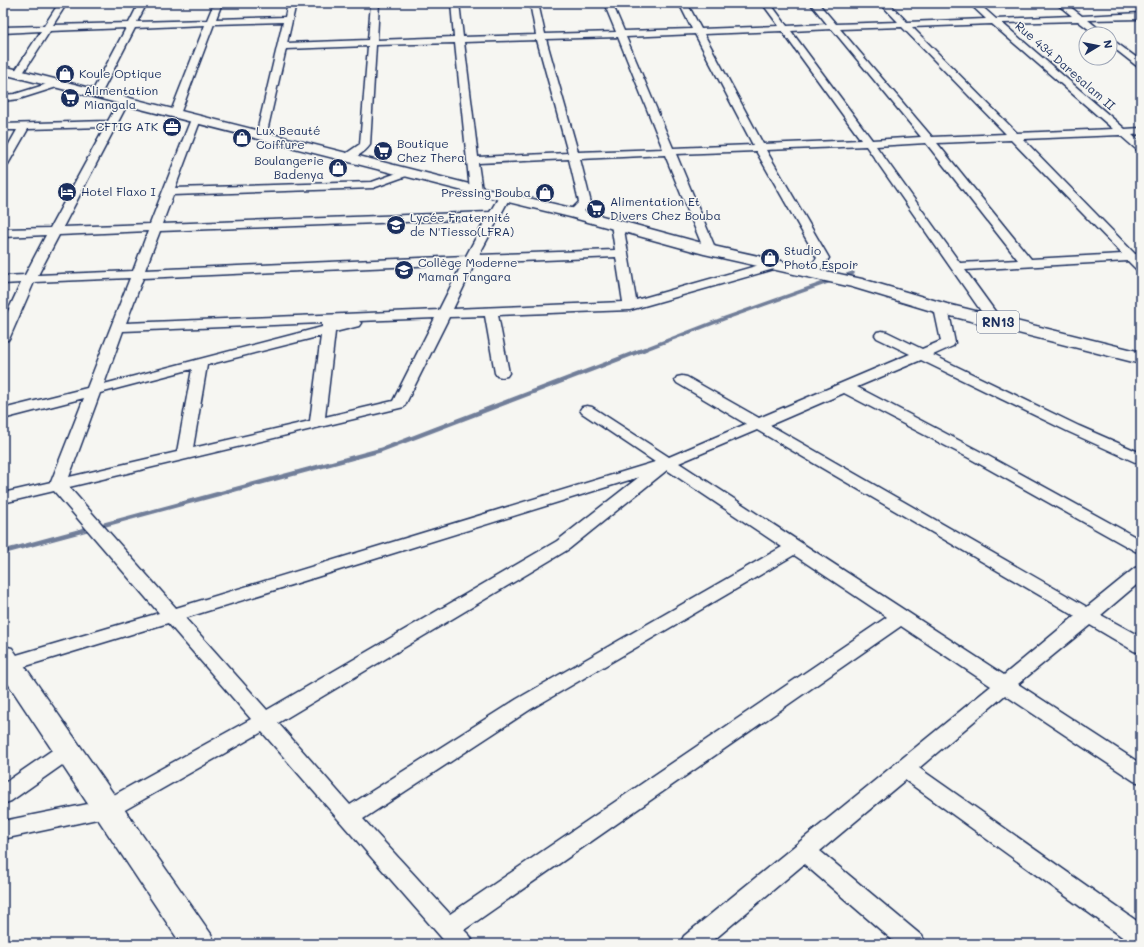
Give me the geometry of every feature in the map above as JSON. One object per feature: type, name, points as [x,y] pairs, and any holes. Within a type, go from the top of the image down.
[{"type":"main road","name":"RN13","points":[[3,70],[476,190],[574,213],[710,250],[856,283],[941,308],[1141,358]]},
{"type":"main road","points":[[5,662],[68,750],[199,944]]},
{"type":"street","points":[[18,74],[63,3]]},
{"type":"street","points":[[96,94],[143,3]]},
{"type":"street","points":[[175,114],[218,3]]},
{"type":"street","points":[[261,136],[292,3]]},
{"type":"street","points":[[348,157],[365,145],[376,3]]},
{"type":"street","points":[[455,3],[476,190]]},
{"type":"street","points":[[534,3],[541,37],[582,185],[585,203],[574,213]]},
{"type":"street","points":[[608,3],[710,250]]},
{"type":"street","points":[[683,3],[759,147],[823,258],[811,272]]},
{"type":"street","points":[[766,3],[868,142],[995,321]]},
{"type":"street","points":[[814,3],[929,140],[1028,264]]},
{"type":"street","points":[[884,3],[1138,261]]},
{"type":"street","name":"Rue 434 Daresalam II","points":[[973,3],[1141,148]]},
{"type":"street","points":[[1060,3],[1090,26]]},
{"type":"street","points":[[283,46],[1141,16]]},
{"type":"street","points":[[3,30],[289,19]]},
{"type":"street","points":[[1118,47],[1141,65]]},
{"type":"street","points":[[3,98],[16,97],[57,84]]},
{"type":"street","points":[[3,338],[29,279],[124,101]]},
{"type":"street","points":[[58,485],[196,119]]},
{"type":"street","points":[[3,128],[112,124]]},
{"type":"street","points":[[4,162],[24,127]]},
{"type":"street","points":[[472,160],[1141,131]]},
{"type":"street","points":[[168,192],[373,185],[408,172]]},
{"type":"street","points":[[3,498],[399,404],[471,259],[504,197]]},
{"type":"street","points":[[3,233],[495,216]]},
{"type":"street","points":[[617,224],[630,306]]},
{"type":"street","points":[[3,280],[621,253]]},
{"type":"street","points":[[956,268],[1028,264],[1138,261]]},
{"type":"street","points":[[118,327],[329,324],[381,316],[630,306],[777,264]]},
{"type":"street","points":[[5,662],[171,616],[667,463],[948,343],[941,308]]},
{"type":"street","points":[[491,311],[502,373]]},
{"type":"street","points":[[317,424],[329,324]]},
{"type":"street","points":[[3,414],[200,363],[329,324]]},
{"type":"street","points":[[882,335],[1141,459]]},
{"type":"street","points":[[184,455],[200,363]]},
{"type":"street","points":[[682,380],[1141,646]]},
{"type":"street","points":[[845,387],[1141,547]]},
{"type":"street","points":[[587,410],[1141,775]]},
{"type":"street","points":[[3,830],[108,809],[265,721],[563,545],[667,463]]},
{"type":"street","points":[[58,485],[171,616],[462,944]]},
{"type":"street","points":[[348,817],[524,704],[794,547]]},
{"type":"street","points":[[692,944],[1141,572]]},
{"type":"street","points":[[448,928],[900,617]]},
{"type":"street","points":[[3,795],[68,750]]},
{"type":"street","points":[[904,768],[1141,937]]},
{"type":"street","points":[[804,851],[914,944]]},
{"type":"waterway","points":[[842,277],[853,273]]},
{"type":"waterway","points":[[643,350],[723,319],[833,280]]},
{"type":"waterway","points":[[3,552],[381,450],[645,349]]},
{"type":"place","name":"Koule Optique","points":[[65,74]]},
{"type":"place","name":"Alimentation Miangala","points":[[70,98]]},
{"type":"place","name":"CFTIG ATK","points":[[172,127]]},
{"type":"place","name":"Lux Beauté Coiffure","points":[[242,138]]},
{"type":"place","name":"Boutique Chez Thera","points":[[383,151]]},
{"type":"place","name":"Boulangerie Badenya","points":[[338,168]]},
{"type":"place","name":"Hotel Flaxo I","points":[[67,192]]},
{"type":"place","name":"Pressing Bouba","points":[[545,193]]},
{"type":"place","name":"Alimentation Et Divers Chez Bouba","points":[[596,209]]},
{"type":"place","name":"Lycée Fraternité de N'Tiesso(LFRA)","points":[[396,225]]},
{"type":"place","name":"Studio Photo Espoir","points":[[770,258]]},
{"type":"place","name":"Collège Moderne Maman Tangara","points":[[404,270]]}]
